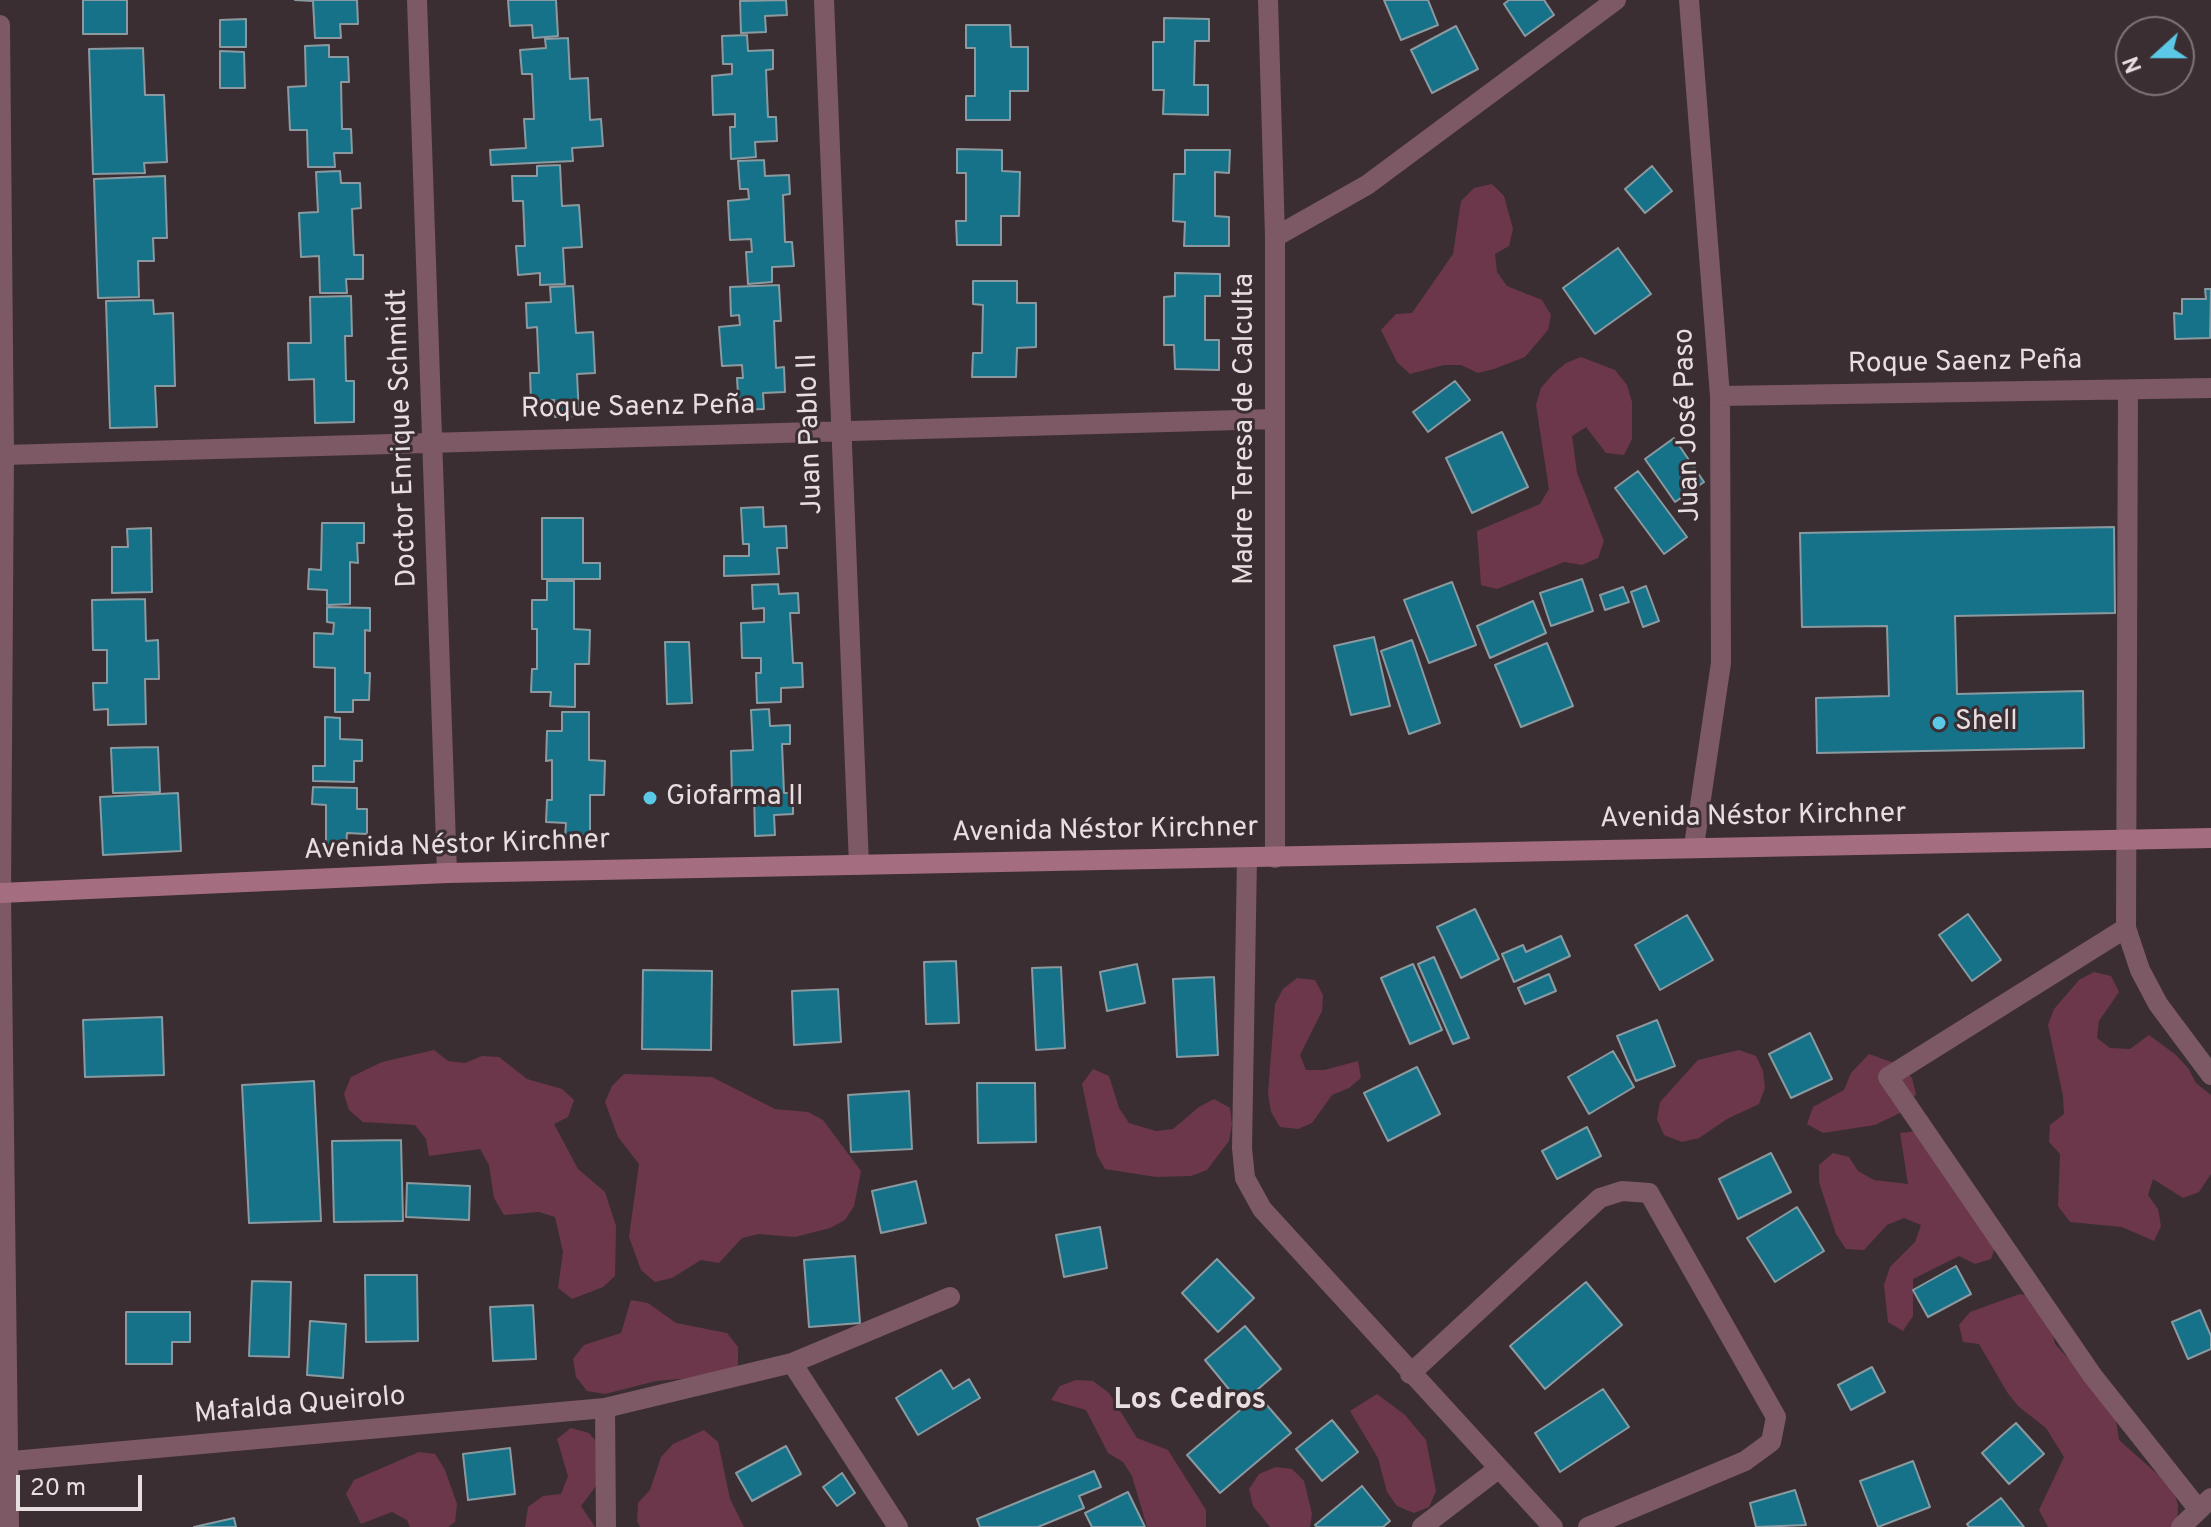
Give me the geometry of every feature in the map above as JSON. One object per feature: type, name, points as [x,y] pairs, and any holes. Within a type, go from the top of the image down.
[{"type":"main road","name":"Avenida Néstor Kirchner","points":[[0,893],[447,873],[2211,838]]},
{"type":"street","name":"Doctor Enrique Schmidt","points":[[417,0],[447,873]]},
{"type":"street","name":"Juan Pablo II","points":[[824,0],[839,431],[859,865]]},
{"type":"street","name":"Madre Teresa de Calculta","points":[[1268,0],[1275,237],[1275,858]]},
{"type":"street","points":[[1275,237],[1367,185],[1616,0]]},
{"type":"street","name":"Juan José Paso","points":[[1689,0],[1720,396],[1721,663],[1694,846]]},
{"type":"street","points":[[0,25],[4,455],[0,893],[4,1462],[9,1527]]},
{"type":"street","name":"Roque Saenz Peña","points":[[1720,396],[2211,388]]},
{"type":"street","points":[[2128,390],[2126,928],[2140,970],[2158,1004],[2211,1075]]},
{"type":"street","name":"Roque Saenz Peña","points":[[4,455],[1274,419]]},
{"type":"street","points":[[1247,858],[1242,1148],[1245,1178],[1262,1209],[1553,1527]]},
{"type":"street","points":[[2126,928],[1888,1077],[2092,1375],[2205,1504],[2181,1527]]},
{"type":"street","points":[[1410,1374],[1600,1198],[1622,1191],[1649,1193],[1776,1417],[1771,1442],[1745,1461],[1588,1527]]},
{"type":"street","name":"Mafalda Queirolo","points":[[4,1462],[605,1408],[792,1363],[950,1297]]},
{"type":"street","points":[[792,1363],[898,1527]]},
{"type":"street","points":[[605,1408],[606,1527]]},
{"type":"street","points":[[1422,1527],[1498,1469]]},
{"type":"shaded area","points":[[1492,184],[1504,196],[1513,229],[1509,246],[1495,254],[1497,272],[1507,286],[1542,300],[1551,315],[1548,330],[1525,357],[1494,369],[1478,373],[1461,365],[1444,365],[1410,374],[1397,362],[1381,330],[1396,314],[1412,313],[1453,254],[1461,201],[1474,188]]},
{"type":"shaded area","points":[[1581,357],[1615,370],[1627,385],[1632,402],[1632,439],[1624,455],[1606,453],[1586,427],[1572,436],[1577,473],[1604,541],[1598,558],[1582,565],[1564,562],[1497,589],[1481,585],[1477,531],[1540,504],[1549,489],[1536,405],[1541,388],[1553,374],[1566,363]]},
{"type":"shaded area","points":[[2094,972],[2111,976],[2119,992],[2099,1021],[2097,1038],[2110,1048],[2130,1049],[2149,1035],[2176,1055],[2196,1083],[2211,1095],[2211,1174],[2199,1192],[2183,1198],[2153,1179],[2148,1195],[2158,1209],[2161,1226],[2154,1241],[2122,1227],[2070,1222],[2058,1206],[2060,1154],[2049,1142],[2050,1125],[2064,1114],[2048,1025],[2054,1009],[2079,980]]},
{"type":"shaded area","points":[[1297,978],[1315,980],[1323,995],[1322,1011],[1300,1055],[1306,1070],[1324,1070],[1358,1061],[1361,1078],[1349,1088],[1332,1095],[1312,1123],[1298,1129],[1280,1127],[1271,1112],[1268,1094],[1275,1004],[1283,989]]},
{"type":"shaded area","points":[[434,1050],[448,1061],[465,1063],[482,1056],[499,1057],[527,1079],[562,1089],[574,1100],[568,1117],[554,1124],[578,1169],[605,1192],[616,1226],[615,1276],[603,1287],[572,1299],[558,1288],[563,1252],[555,1217],[539,1212],[504,1215],[494,1198],[489,1165],[480,1149],[429,1156],[426,1139],[415,1125],[363,1122],[349,1110],[344,1094],[351,1077],[382,1062]]},
{"type":"shaded area","points":[[1739,1050],[1756,1056],[1763,1071],[1765,1088],[1759,1104],[1727,1119],[1699,1138],[1682,1142],[1664,1135],[1657,1119],[1660,1102],[1698,1060]]},
{"type":"shaded area","points":[[1869,1054],[1900,1065],[1912,1078],[1916,1094],[1906,1110],[1875,1125],[1823,1133],[1807,1124],[1813,1107],[1844,1090],[1851,1073]]},
{"type":"shaded area","points":[[1093,1069],[1109,1076],[1119,1108],[1129,1123],[1156,1131],[1173,1129],[1199,1107],[1214,1099],[1230,1108],[1232,1124],[1229,1141],[1207,1170],[1191,1176],[1156,1177],[1105,1169],[1097,1155],[1082,1084]]},
{"type":"shaded area","points":[[624,1074],[712,1077],[775,1109],[808,1112],[823,1120],[861,1171],[854,1206],[845,1220],[830,1228],[795,1237],[759,1234],[742,1238],[719,1263],[701,1260],[672,1278],[655,1282],[641,1270],[629,1237],[639,1164],[618,1137],[605,1102],[612,1086]]},
{"type":"shaded area","points":[[1917,1131],[1997,1242],[1991,1259],[1975,1264],[1959,1256],[1913,1279],[1913,1316],[1903,1331],[1888,1322],[1884,1285],[1890,1267],[1915,1242],[1921,1225],[1904,1218],[1887,1225],[1864,1250],[1846,1249],[1836,1234],[1819,1182],[1819,1165],[1833,1153],[1849,1157],[1858,1171],[1874,1180],[1908,1184],[1900,1133]]},
{"type":"shaded area","points":[[2020,1294],[2037,1298],[2047,1311],[2055,1344],[2114,1408],[2119,1440],[2173,1488],[2178,1505],[2177,1527],[2048,1527],[2039,1510],[2064,1457],[2046,1428],[2018,1406],[2007,1392],[1979,1344],[1963,1342],[1959,1325],[1970,1312]]},
{"type":"shaded area","points":[[631,1300],[648,1303],[676,1323],[727,1333],[738,1347],[738,1365],[726,1375],[656,1381],[605,1394],[587,1391],[576,1377],[573,1359],[584,1345],[621,1333]]},
{"type":"shaded area","points":[[1076,1380],[1093,1381],[1109,1393],[1137,1438],[1168,1450],[1206,1510],[1206,1527],[1147,1527],[1132,1476],[1123,1462],[1108,1453],[1086,1410],[1051,1400],[1060,1386]]},
{"type":"shaded area","points":[[1377,1394],[1405,1415],[1426,1440],[1436,1491],[1429,1507],[1414,1513],[1397,1506],[1387,1492],[1378,1458],[1350,1411]]},
{"type":"shaded area","points":[[571,1428],[589,1433],[600,1446],[602,1478],[581,1506],[595,1527],[525,1527],[528,1507],[543,1496],[561,1494],[568,1476],[557,1439]]},
{"type":"shaded area","points":[[704,1430],[718,1442],[730,1499],[744,1527],[640,1527],[637,1521],[638,1503],[650,1490],[661,1457],[673,1444]]},
{"type":"shaded area","points":[[419,1452],[435,1454],[445,1470],[457,1504],[455,1522],[448,1527],[410,1527],[407,1520],[392,1512],[361,1524],[346,1494],[354,1480]]},
{"type":"shaded area","points":[[1276,1467],[1292,1469],[1304,1481],[1312,1514],[1310,1527],[1270,1527],[1253,1506],[1249,1489],[1259,1474]]},
{"type":"building","points":[[83,0],[127,0],[127,34],[83,34]]},
{"type":"building","points":[[295,0],[357,0],[358,24],[340,24],[341,38],[315,38],[313,1]]},
{"type":"building","points":[[508,0],[556,0],[558,36],[533,38],[532,25],[510,26]]},
{"type":"building","points":[[786,0],[787,15],[765,16],[766,32],[741,33],[740,1]]},
{"type":"building","points":[[1384,0],[1428,0],[1438,25],[1401,40]]},
{"type":"building","points":[[1509,0],[1544,0],[1554,15],[1525,36],[1504,4]]},
{"type":"building","points":[[1164,18],[1209,19],[1209,41],[1195,41],[1194,85],[1208,85],[1208,115],[1163,114],[1164,90],[1153,90],[1153,42],[1164,42]]},
{"type":"building","points":[[246,19],[246,47],[220,47],[220,20]]},
{"type":"building","points":[[966,25],[1010,25],[1011,47],[1028,47],[1028,91],[1010,91],[1010,120],[966,120],[966,96],[975,96],[975,48],[966,48]]},
{"type":"building","points":[[1456,26],[1478,69],[1432,93],[1411,50]]},
{"type":"building","points":[[747,35],[748,51],[773,50],[773,69],[766,70],[768,117],[776,117],[777,141],[755,142],[756,157],[731,159],[730,127],[735,127],[735,114],[713,115],[712,76],[732,74],[732,64],[723,64],[722,36]]},
{"type":"building","points":[[568,38],[570,79],[588,78],[590,120],[601,119],[603,146],[572,148],[573,161],[491,165],[490,150],[526,148],[524,119],[534,119],[532,74],[522,74],[520,50],[546,48],[545,39]]},
{"type":"building","points":[[329,45],[329,57],[348,57],[349,82],[341,82],[342,129],[351,129],[352,153],[334,153],[335,167],[308,167],[307,130],[290,130],[288,87],[306,86],[305,46]]},
{"type":"building","points":[[143,48],[145,95],[164,95],[167,162],[144,163],[145,173],[93,174],[89,49]]},
{"type":"building","points":[[220,51],[244,52],[245,88],[220,88]]},
{"type":"building","points":[[957,149],[1002,150],[1002,171],[1020,172],[1019,216],[1001,216],[1001,245],[957,245],[956,221],[966,221],[966,173],[957,173]]},
{"type":"building","points":[[1185,150],[1230,150],[1229,173],[1215,172],[1215,216],[1229,217],[1229,246],[1184,246],[1185,222],[1173,221],[1174,174],[1185,174]]},
{"type":"building","points":[[764,160],[765,176],[789,175],[790,194],[783,195],[785,242],[792,242],[794,266],[772,267],[772,282],[748,284],[746,252],[752,252],[751,239],[730,240],[728,201],[749,199],[748,189],[740,189],[738,161]]},
{"type":"building","points":[[560,165],[562,206],[579,205],[582,247],[563,248],[565,284],[540,285],[540,273],[518,275],[516,246],[525,246],[523,201],[513,201],[512,176],[537,176],[537,166]]},
{"type":"building","points":[[1652,166],[1672,191],[1645,213],[1625,189]]},
{"type":"building","points":[[340,171],[341,183],[360,183],[361,208],[352,209],[354,255],[363,255],[363,279],[346,279],[347,293],[320,293],[319,256],[301,257],[299,213],[318,212],[316,172]]},
{"type":"building","points":[[165,176],[167,238],[153,238],[154,261],[138,261],[139,297],[98,298],[94,179]]},
{"type":"building","points":[[1618,248],[1651,294],[1595,334],[1563,288]]},
{"type":"building","points":[[1175,273],[1220,274],[1220,296],[1205,296],[1205,340],[1219,340],[1219,370],[1175,369],[1174,345],[1164,345],[1164,297],[1175,296]]},
{"type":"building","points":[[973,281],[1017,281],[1017,303],[1036,303],[1036,347],[1017,348],[1016,377],[972,377],[973,353],[982,353],[983,305],[973,304]]},
{"type":"building","points":[[779,285],[781,321],[774,321],[776,368],[784,367],[785,392],[763,393],[764,409],[739,410],[737,378],[743,378],[742,365],[722,366],[719,327],[740,325],[739,315],[731,316],[730,287]]},
{"type":"building","points":[[573,286],[576,333],[593,332],[595,373],[577,374],[579,416],[555,417],[554,400],[531,401],[530,373],[539,373],[537,327],[527,328],[526,303],[551,302],[550,287]]},
{"type":"building","points":[[2205,289],[2211,289],[2210,338],[2175,339],[2174,313],[2182,314],[2182,299],[2206,299]]},
{"type":"building","points":[[351,296],[352,336],[345,336],[346,381],[354,381],[354,422],[315,423],[314,379],[289,380],[288,343],[311,343],[310,297]]},
{"type":"building","points":[[153,300],[154,314],[173,313],[175,386],[155,386],[157,427],[110,428],[106,301]]},
{"type":"building","points":[[1455,381],[1470,400],[1428,432],[1413,412]]},
{"type":"building","points":[[1502,432],[1528,487],[1472,513],[1446,458]]},
{"type":"building","points":[[1674,438],[1704,482],[1675,502],[1645,459]]},
{"type":"building","points":[[1638,471],[1687,537],[1664,554],[1615,488]]},
{"type":"building","points":[[763,507],[764,527],[786,526],[787,548],[777,548],[779,574],[724,576],[724,556],[749,556],[749,544],[743,544],[741,508]]},
{"type":"building","points":[[542,518],[583,518],[583,563],[600,563],[600,579],[542,579]]},
{"type":"building","points":[[322,523],[364,523],[364,543],[357,543],[358,563],[350,562],[350,604],[327,605],[327,590],[308,589],[309,569],[321,570]]},
{"type":"building","points":[[2114,527],[2115,613],[1955,616],[1957,694],[2083,691],[2084,748],[1817,753],[1816,698],[1889,696],[1887,626],[1802,627],[1800,533]]},
{"type":"building","points":[[151,528],[152,592],[112,593],[112,547],[128,547],[127,529]]},
{"type":"building","points":[[1582,579],[1593,611],[1551,626],[1540,593]]},
{"type":"building","points":[[547,581],[574,581],[574,629],[590,630],[589,664],[575,664],[575,707],[550,706],[551,692],[531,692],[532,669],[537,669],[537,629],[532,629],[532,600],[547,600]]},
{"type":"building","points":[[1452,582],[1476,645],[1429,663],[1404,600]]},
{"type":"building","points":[[778,584],[779,594],[798,593],[799,613],[790,613],[793,663],[802,663],[803,687],[781,688],[781,702],[757,703],[756,673],[761,673],[761,658],[742,658],[741,623],[764,622],[764,608],[753,609],[752,585]]},
{"type":"building","points":[[1646,586],[1659,621],[1643,627],[1631,592]]},
{"type":"building","points":[[1623,587],[1629,602],[1605,610],[1600,595]]},
{"type":"building","points":[[145,599],[146,641],[158,640],[159,679],[145,679],[146,724],[108,725],[108,709],[94,710],[93,683],[107,683],[107,650],[93,650],[92,600]]},
{"type":"building","points":[[1533,601],[1546,633],[1490,658],[1477,626]]},
{"type":"building","points":[[327,607],[370,608],[370,631],[365,630],[365,673],[370,673],[369,700],[353,700],[353,712],[335,712],[335,668],[314,667],[314,633],[333,634],[334,623],[327,622]]},
{"type":"building","points":[[1374,637],[1390,706],[1351,715],[1334,646]]},
{"type":"building","points":[[1412,640],[1440,723],[1409,734],[1381,651]]},
{"type":"building","points":[[665,642],[689,642],[692,703],[667,704]]},
{"type":"building","points":[[1547,643],[1573,706],[1521,727],[1495,665]]},
{"type":"building","points":[[769,709],[770,726],[790,725],[790,744],[782,744],[784,793],[793,793],[793,814],[774,815],[775,835],[755,836],[754,792],[732,793],[731,751],[753,750],[751,710]]},
{"type":"building","points":[[562,712],[589,712],[589,760],[605,761],[604,795],[590,795],[590,838],[565,837],[566,823],[546,822],[547,800],[552,800],[552,760],[546,761],[547,731],[562,731]]},
{"type":"building","points":[[325,717],[340,718],[340,739],[362,740],[362,761],[354,761],[354,782],[313,781],[313,766],[325,766]]},
{"type":"building","points":[[158,747],[160,792],[113,793],[111,748]]},
{"type":"building","points":[[313,787],[357,788],[357,809],[367,809],[367,834],[347,833],[346,847],[326,847],[326,805],[312,804]]},
{"type":"building","points":[[178,793],[181,851],[103,855],[100,797]]},
{"type":"building","points":[[1475,909],[1499,959],[1461,978],[1437,927]]},
{"type":"building","points":[[1968,914],[2001,960],[1972,981],[1939,935]]},
{"type":"building","points":[[1687,915],[1713,960],[1660,990],[1635,945]]},
{"type":"building","points":[[1561,936],[1570,956],[1514,982],[1502,954],[1523,945],[1526,952]]},
{"type":"building","points":[[1434,957],[1469,1038],[1453,1044],[1418,964]]},
{"type":"building","points":[[956,961],[959,1023],[926,1024],[924,962]]},
{"type":"building","points":[[1137,964],[1145,1003],[1107,1011],[1100,972]]},
{"type":"building","points":[[1413,964],[1442,1030],[1410,1044],[1381,978]]},
{"type":"building","points":[[1061,967],[1065,1048],[1036,1050],[1032,968]]},
{"type":"building","points":[[643,970],[712,971],[711,1050],[642,1049]]},
{"type":"building","points":[[1549,974],[1556,991],[1525,1004],[1518,988]]},
{"type":"building","points":[[1214,977],[1218,1055],[1177,1057],[1173,979]]},
{"type":"building","points":[[838,989],[841,1042],[794,1045],[792,991]]},
{"type":"building","points":[[162,1017],[164,1075],[85,1077],[83,1020]]},
{"type":"building","points":[[1657,1020],[1675,1066],[1636,1081],[1617,1036]]},
{"type":"building","points":[[1810,1033],[1832,1079],[1791,1098],[1769,1054]]},
{"type":"building","points":[[1613,1051],[1634,1087],[1589,1114],[1568,1077]]},
{"type":"building","points":[[1417,1067],[1440,1114],[1388,1141],[1364,1093]]},
{"type":"building","points":[[314,1081],[321,1221],[249,1223],[242,1085]]},
{"type":"building","points":[[977,1083],[1035,1083],[1036,1142],[978,1143]]},
{"type":"building","points":[[909,1091],[912,1149],[851,1152],[848,1095]]},
{"type":"building","points":[[1587,1127],[1601,1156],[1557,1179],[1542,1151]]},
{"type":"building","points":[[401,1140],[403,1221],[334,1222],[332,1141]]},
{"type":"building","points":[[1771,1153],[1791,1192],[1738,1219],[1719,1179]]},
{"type":"building","points":[[916,1181],[926,1223],[881,1233],[872,1191]]},
{"type":"building","points":[[407,1183],[470,1186],[469,1220],[406,1217]]},
{"type":"building","points":[[1797,1207],[1824,1251],[1775,1282],[1747,1238]]},
{"type":"building","points":[[1100,1227],[1107,1268],[1064,1277],[1056,1235]]},
{"type":"building","points":[[855,1256],[860,1323],[809,1327],[804,1260]]},
{"type":"building","points":[[1217,1259],[1254,1298],[1218,1332],[1182,1293]]},
{"type":"building","points":[[1956,1266],[1971,1294],[1928,1317],[1913,1290]]},
{"type":"building","points":[[365,1275],[417,1275],[418,1341],[366,1342]]},
{"type":"building","points":[[252,1281],[291,1282],[289,1357],[249,1356]]},
{"type":"building","points":[[1586,1282],[1622,1325],[1545,1389],[1510,1346]]},
{"type":"building","points":[[533,1305],[536,1359],[493,1361],[490,1307]]},
{"type":"building","points":[[2200,1310],[2211,1336],[2211,1349],[2188,1359],[2172,1322]]},
{"type":"building","points":[[126,1312],[190,1312],[190,1342],[172,1342],[172,1364],[126,1364]]},
{"type":"building","points":[[310,1321],[346,1324],[343,1378],[307,1375]]},
{"type":"building","points":[[1245,1326],[1281,1369],[1241,1404],[1205,1360]]},
{"type":"building","points":[[1872,1367],[1885,1392],[1851,1410],[1838,1385]]},
{"type":"building","points":[[941,1370],[953,1389],[969,1379],[980,1398],[918,1435],[896,1398]]},
{"type":"building","points":[[1603,1389],[1629,1427],[1560,1472],[1535,1433]]},
{"type":"building","points":[[1258,1395],[1291,1433],[1220,1493],[1187,1455]]},
{"type":"building","points":[[1332,1420],[1358,1452],[1322,1481],[1296,1449]]},
{"type":"building","points":[[2016,1423],[2044,1454],[2009,1484],[1982,1453]]},
{"type":"building","points":[[786,1446],[801,1474],[752,1501],[736,1473]]},
{"type":"building","points":[[510,1448],[515,1494],[468,1500],[463,1454]]},
{"type":"building","points":[[1913,1461],[1930,1507],[1878,1527],[1860,1481]]},
{"type":"building","points":[[1094,1471],[1101,1487],[1079,1496],[1084,1508],[1038,1527],[980,1527],[977,1519]]},
{"type":"building","points":[[842,1473],[855,1493],[837,1506],[823,1487]]},
{"type":"building","points":[[1362,1486],[1390,1521],[1383,1527],[1315,1525]]},
{"type":"building","points":[[1795,1490],[1806,1525],[1756,1527],[1750,1503]]},
{"type":"building","points":[[1128,1492],[1145,1527],[1092,1527],[1085,1513]]},
{"type":"building","points":[[2001,1498],[2024,1527],[1969,1527],[1967,1524]]},
{"type":"building","points":[[234,1518],[236,1527],[194,1527]]},
{"type":"place","name":"Shell","points":[[1939,723]]},
{"type":"place","name":"Giofarma II","points":[[650,798]]},
{"type":"district","name":"Los Cedros","points":[[1190,1402]]}]
